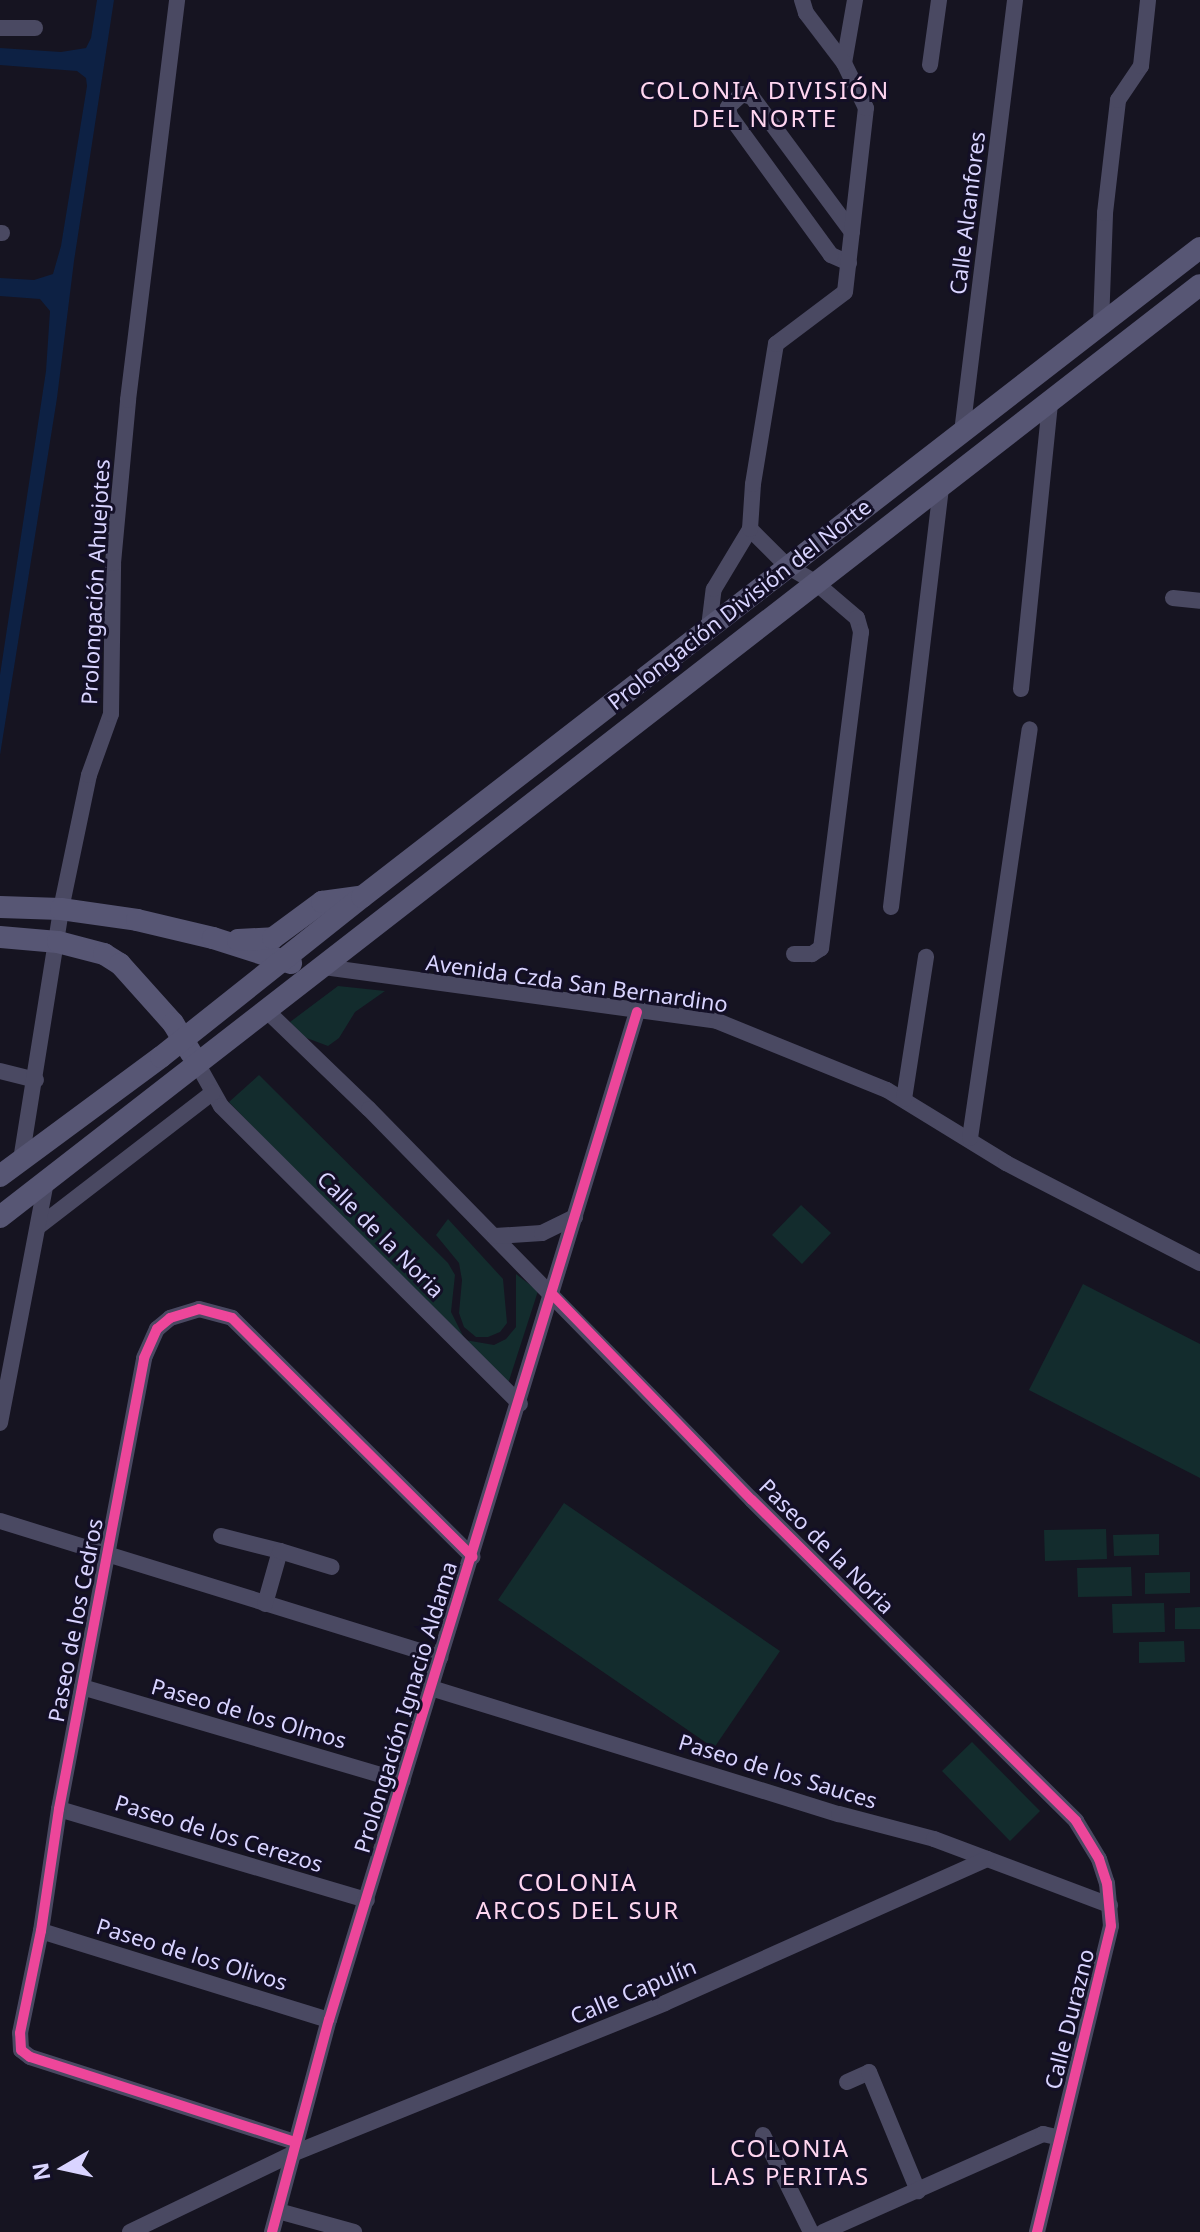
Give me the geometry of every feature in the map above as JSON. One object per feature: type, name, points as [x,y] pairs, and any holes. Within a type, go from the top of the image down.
[{"type":"main road","name":"Prolongación División del Norte","points":[[0,1176],[183,1040],[530,766],[1200,248]]},
{"type":"main road","name":"Prolongación División del Norte","points":[[0,1217],[1200,285]]},
{"type":"main road","points":[[530,766],[546,794]]},
{"type":"main road","points":[[213,938],[263,941],[273,938],[322,902],[362,897]]},
{"type":"main road","points":[[0,907],[61,909],[137,920],[213,938],[280,962],[324,967]]},
{"type":"main road","points":[[0,937],[86,946],[120,964],[183,1040],[198,1065]]},
{"type":"street","name":"Prolongación Ahuejotes","points":[[21,1160],[61,909],[89,775],[111,714],[113,563],[128,400],[177,0]]},
{"type":"street","points":[[709,627],[714,589],[750,529],[753,484],[776,344],[845,292],[866,108],[844,63],[806,13],[802,0]]},
{"type":"street","points":[[844,63],[855,0]]},
{"type":"street","points":[[930,65],[939,0]]},
{"type":"street","name":"Calle Alcanfores","points":[[962,432],[1015,0]]},
{"type":"street","points":[[1101,324],[1105,213],[1118,100],[1141,66],[1148,0]]},
{"type":"street","points":[[0,28],[35,28]]},
{"type":"street","points":[[849,263],[831,255],[730,116],[728,107],[742,94],[752,97],[852,232]]},
{"type":"street","points":[[1021,689],[1050,402]]},
{"type":"street","points":[[891,907],[941,487]]},
{"type":"street","points":[[750,529],[787,566],[816,583],[857,618],[861,632],[821,948],[812,954],[794,954]]},
{"type":"street","points":[[1173,598],[1200,601]]},
{"type":"street","points":[[970,1138],[1030,729]]},
{"type":"street","points":[[904,1099],[926,957]]},
{"type":"street","name":"Avenida Czda San Bernardino","points":[[324,967],[717,1021],[804,1054],[904,1099],[1006,1163],[1200,1263]]},
{"type":"street","points":[[267,1011],[553,1295]]},
{"type":"street","name":"Prolongación Ignacio Aldama","points":[[272,2232],[329,2020],[520,1404],[637,1012]]},
{"type":"street","name":"Calle de la Noria","points":[[198,1065],[212,1093],[520,1404]]},
{"type":"street","points":[[0,1071],[36,1080]]},
{"type":"street","points":[[38,1227],[212,1093]]},
{"type":"street","points":[[0,1423],[6,1355],[38,1227],[46,1181]]},
{"type":"street","points":[[495,1236],[542,1233],[575,1217]]},
{"type":"street","name":"Paseo de la Noria","points":[[553,1295],[741,1489],[1076,1821]]},
{"type":"street","name":"Paseo de los Cedros","points":[[294,2148],[30,2057],[21,2050],[20,2033],[41,1931],[59,1809],[144,1358],[157,1329],[170,1318],[199,1309],[232,1318],[473,1557]]},
{"type":"street","points":[[0,1521],[440,1657]]},
{"type":"street","points":[[221,1536],[332,1567]]},
{"type":"street","points":[[265,1604],[280,1551]]},
{"type":"street","name":"Paseo de los Olmos","points":[[82,1687],[402,1781]]},
{"type":"street","name":"Paseo de los Sauces","points":[[431,1688],[839,1814],[934,1839],[1110,1905]]},
{"type":"street","name":"Paseo de los Cerezos","points":[[59,1809],[367,1900]]},
{"type":"street","name":"Calle Durazno","points":[[1037,2232],[1107,1950],[1110,1905],[1099,1859],[1076,1821]]},
{"type":"street","name":"Calle Capulín","points":[[130,2232],[294,2148],[665,2003],[987,1859]]},
{"type":"street","name":"Paseo de los Olivos","points":[[41,1931],[329,2020]]},
{"type":"street","points":[[847,2082],[869,2072],[918,2191]]},
{"type":"street","points":[[823,2232],[1043,2134],[1060,2138]]},
{"type":"street","points":[[763,2135],[811,2232]]},
{"type":"street","points":[[278,2211],[354,2232]]},
{"type":"green space","points":[[338,986],[385,991],[355,1012],[339,1038],[328,1046],[304,1037],[290,1022]]},
{"type":"green space","points":[[259,1075],[448,1263],[455,1275],[451,1312],[465,1340],[494,1345],[506,1339],[516,1327],[516,1274],[538,1291],[506,1390],[229,1102]]},
{"type":"green space","points":[[801,1205],[831,1233],[802,1264],[772,1235]]},
{"type":"green space","points":[[448,1219],[503,1279],[507,1323],[500,1332],[488,1337],[476,1337],[464,1327],[459,1313],[462,1280],[459,1263],[436,1235]]},
{"type":"green space","points":[[1083,1284],[1200,1344],[1200,1478],[1029,1390]]},
{"type":"green space","points":[[564,1503],[780,1651],[714,1748],[498,1600]]},
{"type":"green space","points":[[1106,1529],[1107,1559],[1045,1561],[1044,1530]]},
{"type":"green space","points":[[1159,1534],[1159,1555],[1114,1556],[1113,1535]]},
{"type":"green space","points":[[1131,1567],[1132,1596],[1078,1597],[1077,1568]]},
{"type":"green space","points":[[1190,1572],[1190,1593],[1145,1594],[1145,1573]]},
{"type":"green space","points":[[1164,1603],[1165,1632],[1113,1633],[1112,1604]]},
{"type":"green space","points":[[1200,1607],[1200,1629],[1175,1629],[1175,1608]]},
{"type":"green space","points":[[1184,1641],[1185,1662],[1139,1663],[1139,1642]]},
{"type":"green space","points":[[972,1742],[1040,1811],[1010,1841],[942,1771]]},
{"type":"water","points":[[97,0],[114,0],[74,261],[57,398],[0,755],[0,675],[46,371],[50,311],[40,299],[0,296],[0,278],[34,280],[53,274],[61,246],[87,86],[86,78],[77,71],[0,65],[0,48],[61,52],[86,48],[91,38]]},
{"type":"cycle path","points":[[272,2232],[329,2020],[637,1012]]},
{"type":"cycle path","points":[[553,1295],[752,1500],[1076,1821],[1099,1859],[1107,1883],[1111,1926],[1037,2232]]},
{"type":"cycle path","points":[[295,2142],[30,2057],[21,2050],[20,2033],[41,1931],[59,1809],[144,1358],[157,1329],[170,1318],[199,1309],[232,1318],[473,1557]]},
{"type":"district","name":"COLONIA DIVISIÓN DEL NORTE","points":[[765,104]]},
{"type":"district","name":"COLONIA ARCOS DEL SUR","points":[[578,1896]]},
{"type":"district","name":"COLONIA LAS PERITAS","points":[[790,2162]]}]
